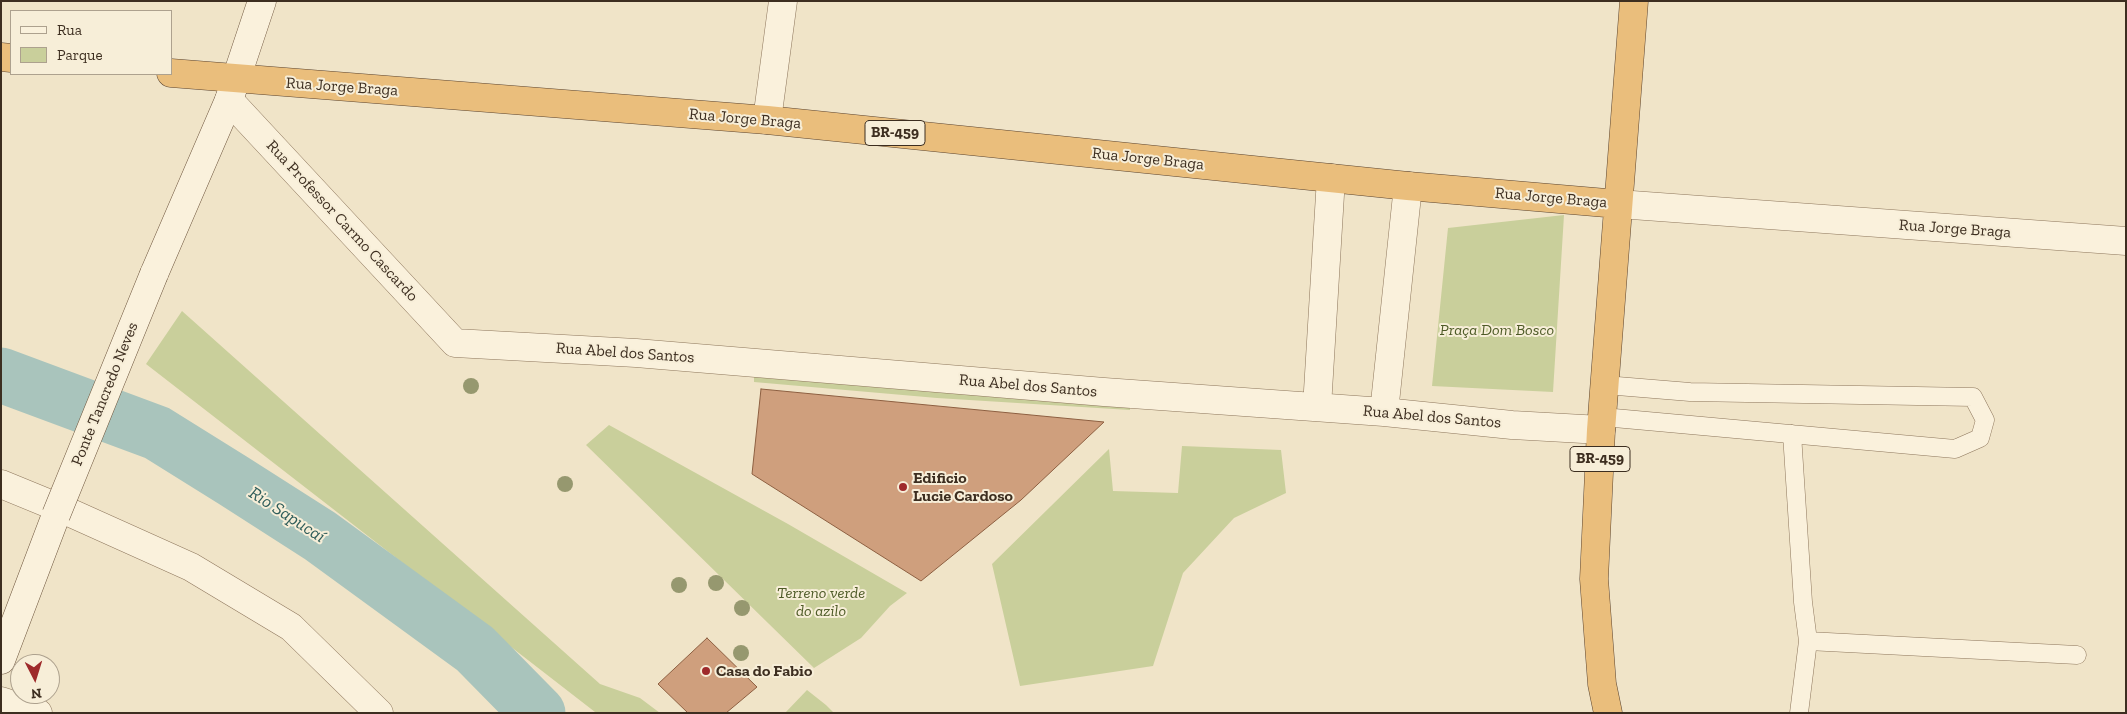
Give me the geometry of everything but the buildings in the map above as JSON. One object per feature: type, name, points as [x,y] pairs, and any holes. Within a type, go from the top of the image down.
[{"type":"highway","name":"BR-459","points":[[1608,713],[1602,684],[1594,580],[1602,424],[1634,1]]},
{"type":"highway","name":"Rua Jorge Braga","points":[[172,73],[233,90],[768,120],[1408,186],[1618,204]]},
{"type":"street","name":"Ponte Tancredo Neves","points":[[2,658],[154,274],[233,90],[262,1]]},
{"type":"street","points":[[768,120],[783,1]]},
{"type":"street","name":"Rua Professor Carmo Cascardo","points":[[233,90],[455,343]]},
{"type":"street","points":[[1317,407],[1331,178]]},
{"type":"street","points":[[1384,412],[1408,186]]},
{"type":"street","name":"Rua Jorge Braga","points":[[1618,204],[2126,241]]},
{"type":"street","name":"Rua Abel dos Santos","points":[[455,343],[636,353],[1104,392],[1384,412],[1512,425],[1602,424]]},
{"type":"street","points":[[1,484],[59,512],[191,567],[291,627],[370,709]]},
{"type":"street","points":[[1,701],[38,713]]},
{"type":"lane","points":[[1602,424],[1792,434],[1955,449],[1980,438],[1985,420],[1973,397],[1690,392],[1605,385]]},
{"type":"lane","points":[[1792,434],[1803,602],[1808,641],[1799,713]]},
{"type":"lane","points":[[1808,641],[2077,655]]},
{"type":"green space","name":"Praça Dom Bosco","points":[[1564,215],[1553,392],[1432,386],[1448,228]]},
{"type":"green space","points":[[182,311],[600,684],[640,698],[660,713],[595,712],[146,364]]},
{"type":"green space","points":[[754,374],[1130,400],[1130,410],[937,398],[754,382]]},
{"type":"green space","name":"Terreno verde do azilo","points":[[609,425],[788,524],[907,593],[890,606],[861,638],[814,668],[586,445]]},
{"type":"green space","points":[[1182,446],[1281,450],[1286,493],[1234,518],[1183,573],[1153,666],[1020,686],[992,564],[1109,449],[1113,491],[1178,493]]},
{"type":"green space","points":[[807,690],[826,705],[834,713],[785,713]]},
{"type":"waterway","name":"Rio Sapucaí","points":[[1,375],[157,433],[234,481],[320,536],[475,649],[538,713]]},
{"type":"place","name":"Edificio Lucie Cardoso","points":[[903,487]]},
{"type":"place","name":"Casa do Fabio","points":[[706,671]]}]
